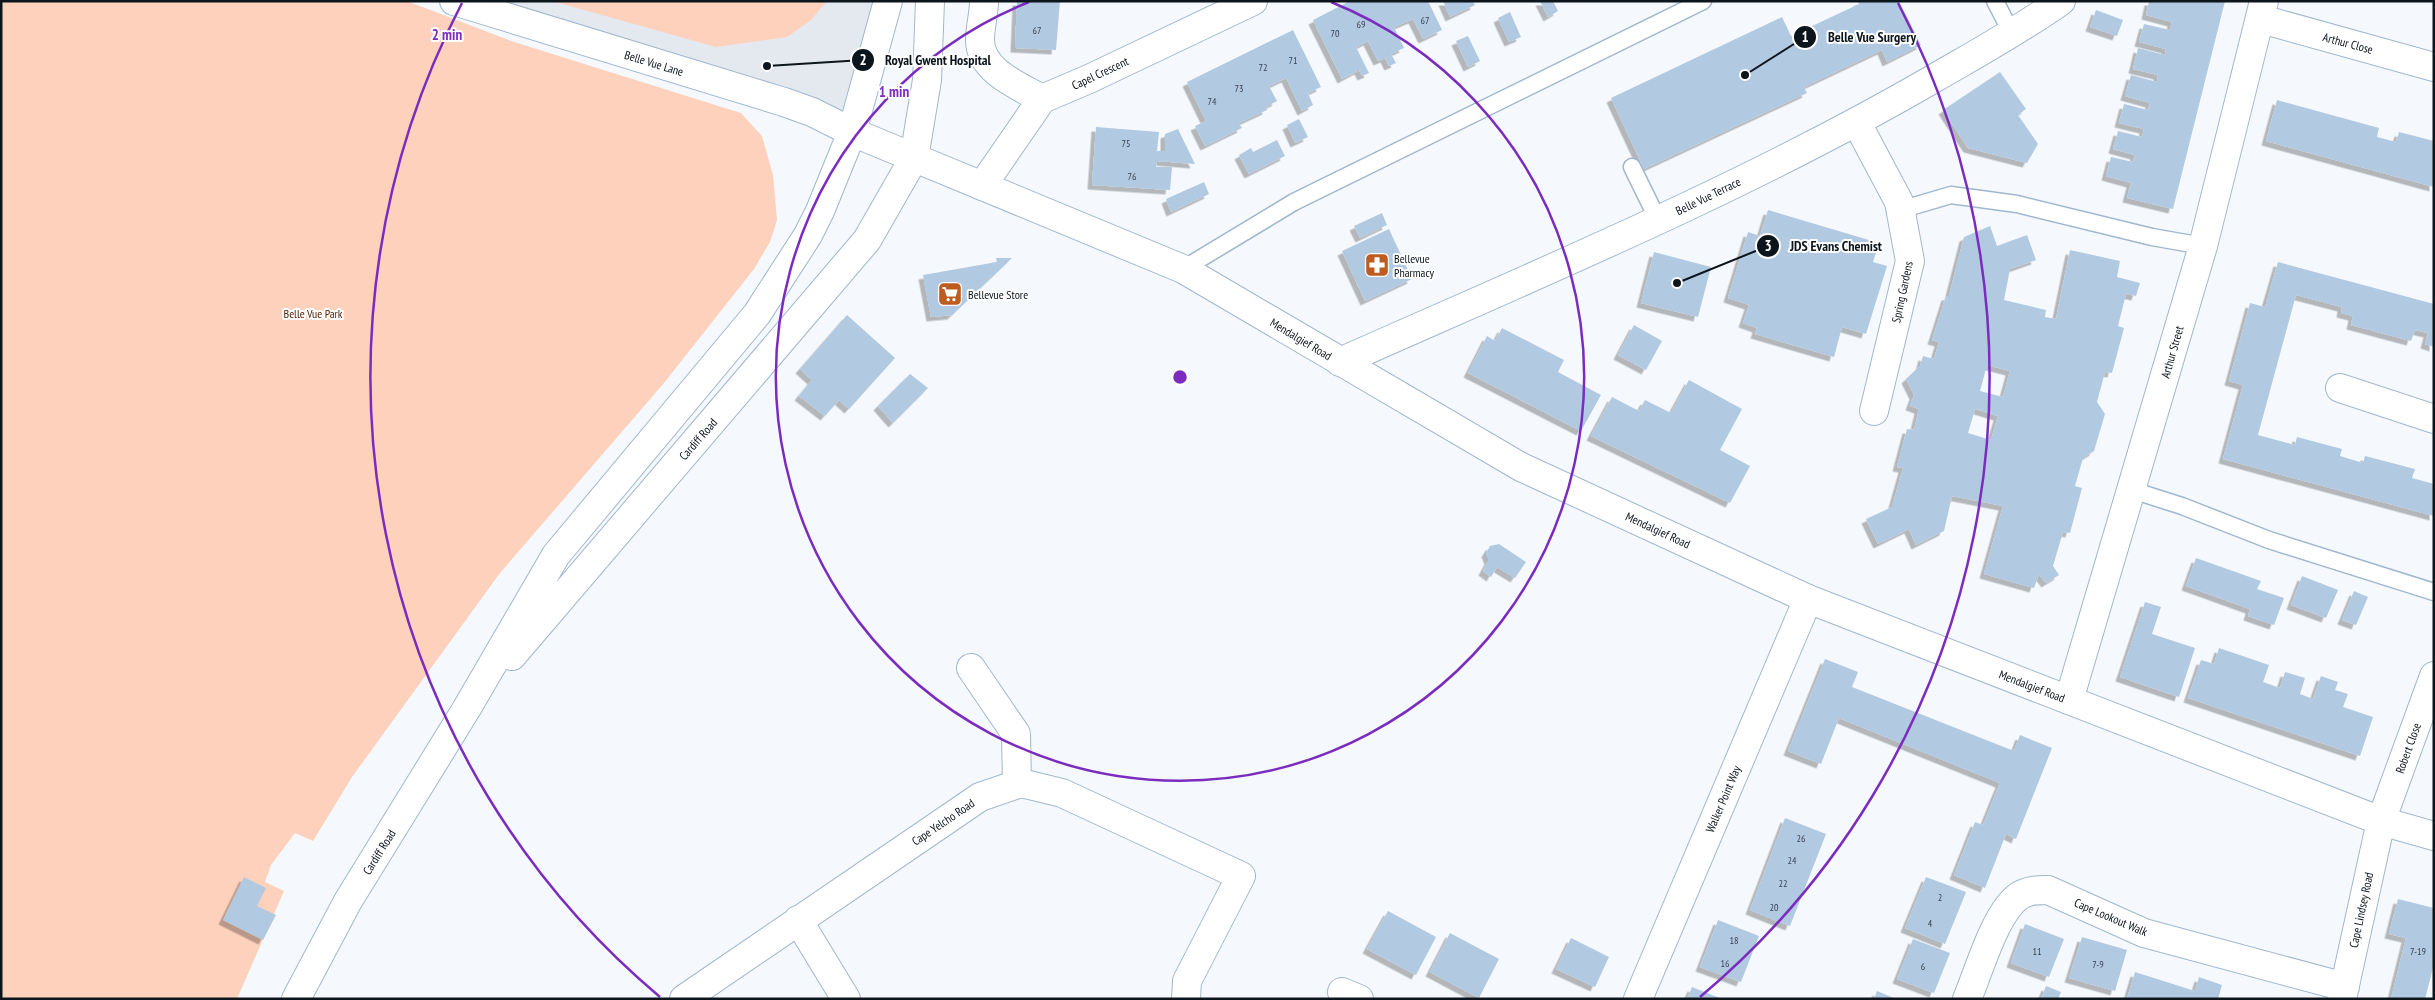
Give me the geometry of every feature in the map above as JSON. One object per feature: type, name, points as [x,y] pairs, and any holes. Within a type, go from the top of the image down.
[{"type":"street","name":"Belle Vue Lane","points":[[454,1],[784,102],[812,112],[852,132]]},
{"type":"street","name":"Cardiff Road","points":[[296,999],[348,901],[467,708],[556,555],[757,314],[808,235],[820,211],[852,132],[888,1]]},
{"type":"street","name":"Cardiff Road","points":[[467,708],[867,240],[914,158],[927,80],[930,1]]},
{"type":"street","points":[[982,186],[1042,99],[1004,78],[987,62],[980,42],[984,1]]},
{"type":"street","name":"Capel Crescent","points":[[1042,99],[1089,79],[1253,1]]},
{"type":"street","name":"Belle Vue Terrace","points":[[1340,362],[1658,220],[1857,123],[2012,34],[2061,1]]},
{"type":"street","name":"Arthur Close","points":[[2263,10],[2434,67]]},
{"type":"street","name":"Arthur Street","points":[[2069,700],[2203,246],[2263,10]]},
{"type":"street","name":"Spring Gardens","points":[[1857,123],[1899,202],[1910,261],[1874,410]]},
{"type":"street","points":[[852,132],[914,158]]},
{"type":"street","name":"Mendalgief Road","points":[[914,158],[1183,270],[1521,467],[1808,599],[2382,821],[2434,836]]},
{"type":"street","points":[[2340,388],[2434,419]]},
{"type":"street","name":"Walker Point Way","points":[[1638,999],[1808,599]]},
{"type":"street","points":[[971,668],[1016,734],[1017,784]]},
{"type":"street","name":"Robert Close","points":[[2382,821],[2434,676]]},
{"type":"street","name":"Cape Yelcho Road","points":[[684,999],[980,797],[1021,783],[1062,793],[1241,876],[1187,981],[1186,999]]},
{"type":"street","name":"Cape Lindsey Road","points":[[2343,993],[2382,821]]},
{"type":"street","name":"Cape Lookout Walk","points":[[1968,999],[2006,907],[2020,896],[2034,890],[2048,890],[2144,933],[2343,993]]},
{"type":"street","points":[[798,920],[846,999]]},
{"type":"lane","points":[[1183,270],[1294,202],[1703,1]]},
{"type":"lane","points":[[1995,1],[2012,34]]},
{"type":"lane","points":[[1632,167],[1658,220]]},
{"type":"lane","points":[[1900,210],[1951,195],[2017,204],[2152,237],[2203,246]]},
{"type":"lane","points":[[2132,490],[2182,506],[2269,540],[2434,592]]},
{"type":"shaded area","points":[[454,1],[888,1],[852,132]]},
{"type":"green space","name":"Belle Vue Park","points":[[1,1],[407,1],[511,41],[741,113],[762,136],[773,175],[777,220],[770,242],[754,269],[664,383],[500,573],[352,777],[313,841],[295,833],[271,865],[265,882],[284,891],[237,999],[1,999]]},
{"type":"green space","points":[[552,1],[827,1],[811,20],[787,37],[716,47]]},
{"type":"building","points":[[1017,1],[1060,1],[1056,50],[1015,48]]},
{"type":"building","points":[[1350,1],[1428,1],[1442,30],[1423,39],[1413,19],[1394,27],[1404,48],[1391,54],[1396,63],[1389,66],[1385,58],[1378,61],[1368,41],[1356,47],[1369,73],[1362,76],[1359,70],[1342,79],[1313,20]]},
{"type":"building","points":[[1443,1],[1473,1],[1475,5],[1450,17]]},
{"type":"building","points":[[1540,1],[1553,1],[1558,11],[1548,17]]},
{"type":"building","points":[[1858,1],[1899,1],[1921,45],[1887,62],[1882,50],[1804,87],[1807,93],[1644,169],[1611,98],[1782,17],[1791,36],[1859,4]]},
{"type":"building","points":[[2149,1],[2225,1],[2173,209],[2127,198],[2131,183],[2106,176],[2111,157],[2133,162],[2135,155],[2113,149],[2118,131],[2142,137],[2144,129],[2119,123],[2124,104],[2148,110],[2150,103],[2125,96],[2131,75],[2157,82],[2158,75],[2133,69],[2138,48],[2165,55],[2166,49],[2139,42],[2144,24],[2170,30],[2172,22],[2146,15]]},
{"type":"building","points":[[2096,10],[2123,20],[2117,36],[2090,27]]},
{"type":"building","points":[[1510,12],[1521,37],[1509,42],[1498,18]]},
{"type":"building","points":[[1293,30],[1321,87],[1308,93],[1313,105],[1302,111],[1286,78],[1269,86],[1277,101],[1266,107],[1267,110],[1239,123],[1242,128],[1205,146],[1195,126],[1206,121],[1187,82]]},
{"type":"building","points":[[1468,36],[1480,61],[1468,67],[1456,41]]},
{"type":"building","points":[[2000,72],[2026,109],[2018,115],[2038,144],[2027,163],[1968,148],[1943,110]]},
{"type":"building","points":[[2277,100],[2379,128],[2377,137],[2396,142],[2399,132],[2434,141],[2434,187],[2266,141]]},
{"type":"building","points":[[1299,119],[1308,137],[1295,143],[1287,125]]},
{"type":"building","points":[[1096,127],[1159,132],[1157,151],[1165,151],[1165,134],[1178,129],[1195,164],[1157,161],[1156,167],[1172,167],[1170,190],[1092,185]]},
{"type":"building","points":[[1277,140],[1285,156],[1249,174],[1239,155],[1251,148],[1253,152]]},
{"type":"building","points":[[1204,182],[1209,194],[1171,212],[1166,199]]},
{"type":"building","points":[[1768,210],[1879,243],[1873,262],[1887,266],[1866,334],[1842,327],[1834,357],[1755,334],[1757,328],[1743,323],[1749,305],[1728,298],[1748,232],[1760,236]]},
{"type":"building","points":[[1382,213],[1387,225],[1360,238],[1354,226]]},
{"type":"building","points":[[1990,226],[1997,246],[2027,235],[2036,260],[2010,269],[2004,300],[2046,310],[2045,317],[2056,319],[2070,250],[2120,261],[2117,277],[2140,283],[2136,296],[2126,294],[2118,326],[2124,328],[2112,373],[2105,372],[2097,402],[2105,414],[2094,451],[2083,458],[2075,486],[2082,488],[2070,533],[2063,532],[2053,566],[2059,575],[2046,583],[2039,574],[2034,588],[1984,574],[2003,506],[1952,496],[1944,531],[1916,545],[1909,529],[1878,544],[1866,519],[1892,507],[1903,468],[1897,467],[1907,429],[1914,430],[1919,409],[1910,406],[1914,395],[1906,379],[1920,366],[1923,356],[1934,359],[1939,342],[1932,340],[1946,296],[1949,296],[1964,237]],"holes":[[[1987,365],[2010,371],[2003,397],[1980,391]],[[1975,409],[1998,416],[1991,440],[1968,433]]]},
{"type":"building","name":"Bellevue Pharmacy","points":[[1389,229],[1412,279],[1365,301],[1342,251]]},
{"type":"building","points":[[1654,252],[1711,267],[1698,317],[1641,303]]},
{"type":"building","name":"Bellevue Store","points":[[996,258],[1012,258],[952,315],[931,317],[923,275],[997,262]]},
{"type":"building","points":[[2278,262],[2434,304],[2434,347],[2425,344],[2428,333],[2415,330],[2411,341],[2351,325],[2353,316],[2341,313],[2342,307],[2296,295],[2258,435],[2295,445],[2297,437],[2342,449],[2340,456],[2363,463],[2365,456],[2415,469],[2412,478],[2434,484],[2434,516],[2223,459],[2243,385],[2229,381],[2250,303],[2265,307]]},
{"type":"building","points":[[847,315],[895,358],[849,409],[839,400],[825,416],[799,396],[812,380],[800,369]]},
{"type":"building","points":[[1634,325],[1662,341],[1646,370],[1618,355]]},
{"type":"building","points":[[1502,328],[1564,360],[1558,372],[1601,395],[1581,431],[1468,373],[1487,336],[1495,341]]},
{"type":"building","points":[[910,374],[928,388],[893,423],[878,406]]},
{"type":"building","points":[[1689,380],[1742,409],[1720,450],[1750,466],[1730,503],[1591,436],[1612,397],[1639,411],[1645,400],[1671,413]]},
{"type":"building","points":[[1499,544],[1526,562],[1515,578],[1497,567],[1491,577],[1483,571],[1489,560],[1486,553],[1490,546]]},
{"type":"building","points":[[2196,558],[2261,581],[2257,589],[2284,598],[2274,625],[2248,616],[2250,609],[2186,586]]},
{"type":"building","points":[[2302,576],[2338,590],[2326,618],[2291,605]]},
{"type":"building","points":[[2354,591],[2368,597],[2356,625],[2342,620]]},
{"type":"building","points":[[2145,602],[2161,607],[2152,634],[2195,648],[2179,697],[2120,677]]},
{"type":"building","points":[[2219,648],[2269,665],[2263,682],[2280,688],[2285,672],[2305,678],[2300,694],[2313,699],[2321,676],[2338,682],[2335,690],[2348,694],[2343,707],[2373,717],[2360,756],[2188,698],[2201,660],[2214,664]]},
{"type":"building","points":[[1825,659],[1858,672],[1852,687],[2014,751],[2020,735],[2052,748],[2016,839],[2006,834],[1985,888],[1954,875],[1975,822],[1983,825],[2000,783],[1839,718],[1821,764],[1788,751]]},
{"type":"building","points":[[1785,818],[1826,834],[1790,926],[1750,910]]},
{"type":"building","points":[[244,877],[266,888],[257,906],[276,915],[263,940],[223,920]]},
{"type":"building","points":[[1926,877],[1966,892],[1945,944],[1905,928]]},
{"type":"building","points":[[2398,899],[2434,908],[2434,964],[2425,999],[2391,999],[2406,938],[2389,934]]},
{"type":"building","points":[[1388,911],[1436,937],[1416,975],[1367,949]]},
{"type":"building","points":[[1718,920],[1759,936],[1741,982],[1700,967]]},
{"type":"building","points":[[2025,924],[2064,939],[2049,977],[2011,963]]},
{"type":"building","points":[[1450,933],[1499,959],[1479,998],[1430,972]]},
{"type":"building","points":[[2082,937],[2127,950],[2115,991],[2069,978]]},
{"type":"building","points":[[1571,938],[1609,957],[1595,987],[1556,969]]},
{"type":"building","points":[[1913,939],[1950,953],[1934,993],[1897,979]]},
{"type":"building","points":[[2135,972],[2195,991],[2199,977],[2222,985],[2218,999],[2127,999]]},
{"type":"building","points":[[2046,986],[2061,992],[2058,999],[2041,999]]},
{"type":"building","points":[[1692,987],[1722,999],[1687,999]]},
{"type":"building","points":[[1877,991],[1896,999],[1874,999]]},
{"type":"place","name":"Royal Gwent Hospital","points":[[767,66]]},
{"type":"place","name":"Belle Vue Surgery","points":[[1745,75]]},
{"type":"place","name":"Bellevue Pharmacy","points":[[1377,265]]},
{"type":"place","name":"JDS Evans Chemist","points":[[1677,283]]},
{"type":"place","name":"Bellevue Store","points":[[950,294]]}]
